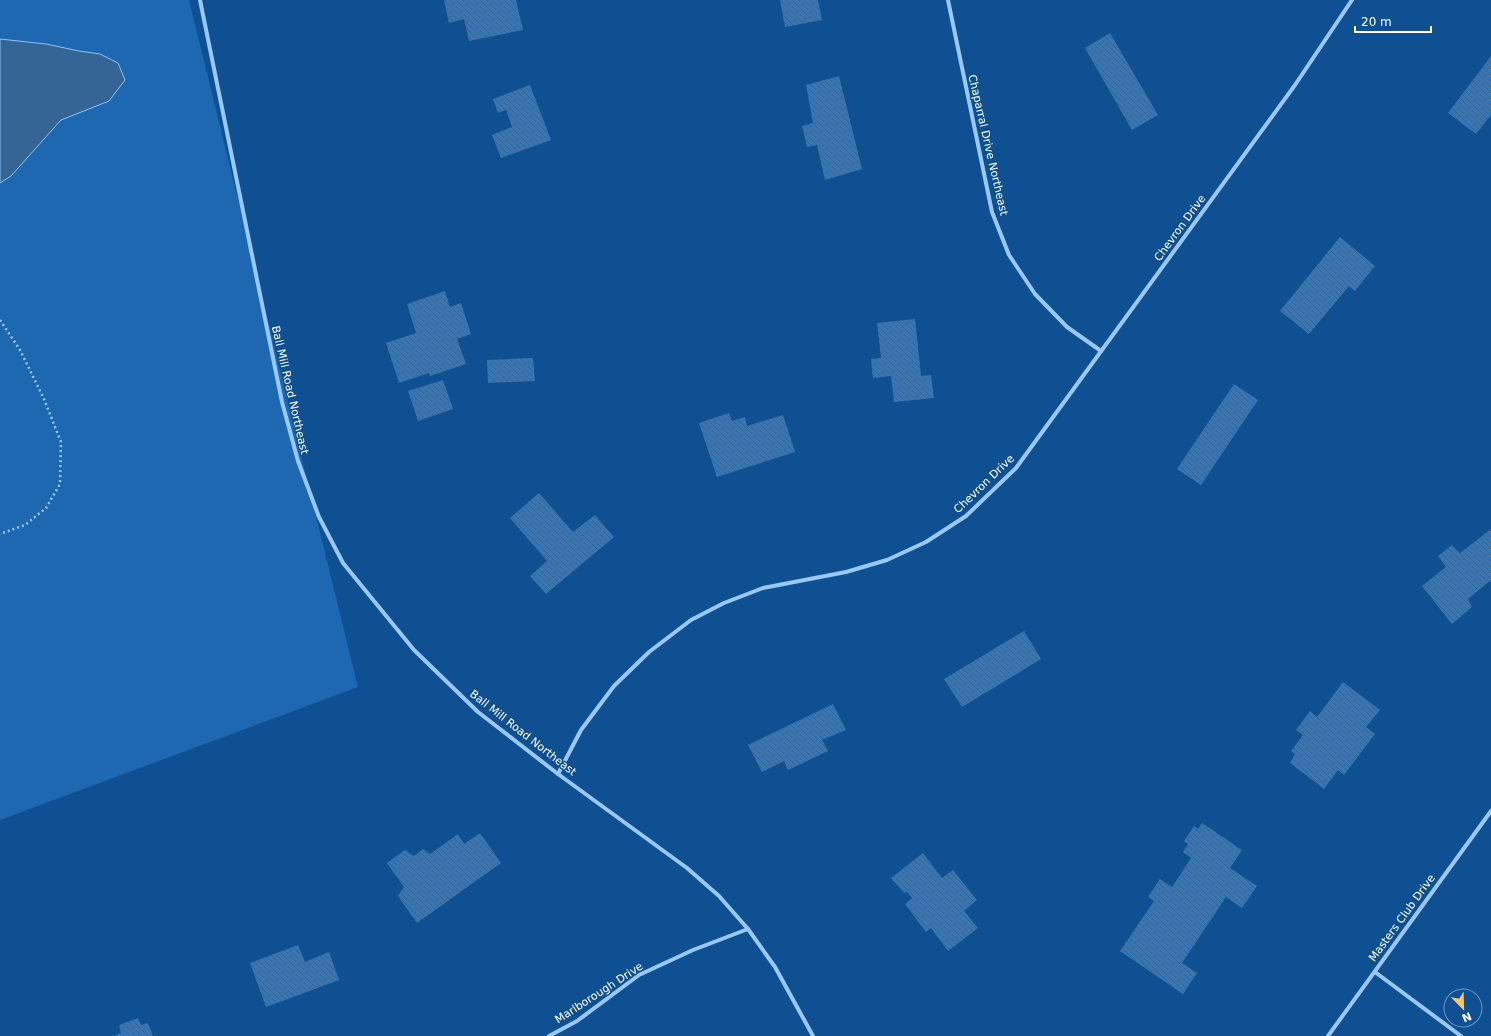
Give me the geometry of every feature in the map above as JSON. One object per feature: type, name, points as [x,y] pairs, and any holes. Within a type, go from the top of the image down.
[{"type":"street","name":"Ball Mill Road Northeast","points":[[200,0],[282,402],[298,461],[319,517],[344,564],[414,650],[478,712],[558,774],[687,868],[719,896],[748,929],[775,967],[813,1036]]},
{"type":"street","name":"Chaparral Drive Northeast","points":[[948,0],[992,212],[1009,255],[1035,294],[1067,327],[1101,351]]},
{"type":"street","name":"Chevron Drive","points":[[558,774],[581,730],[614,686],[649,652],[691,620],[724,603],[763,588],[846,572],[887,560],[926,542],[966,516],[1016,468],[1295,85],[1352,0]]},
{"type":"street","name":"Masters Club Drive","points":[[1328,1036],[1491,811]]},
{"type":"street","name":"Marlborough Drive","points":[[549,1036],[577,1021],[639,975],[693,950],[748,929]]},
{"type":"street","points":[[1375,972],[1461,1036]]},
{"type":"path","points":[[0,320],[20,350],[44,399],[61,442],[60,484],[46,508],[25,525],[0,534]]},
{"type":"shaded area","points":[[0,0],[189,0],[358,687],[0,820]]},
{"type":"shaded area","points":[[0,39],[46,44],[100,54],[118,63],[125,80],[109,101],[61,120],[11,176],[0,183]]},
{"type":"building","points":[[444,0],[516,0],[523,30],[469,41],[464,19],[449,23]]},
{"type":"building","points":[[780,0],[818,0],[822,20],[785,27]]},
{"type":"building","points":[[1110,33],[1158,115],[1132,130],[1085,48]]},
{"type":"building","points":[[1491,56],[1491,115],[1476,134],[1448,113]]},
{"type":"building","points":[[839,76],[862,169],[825,180],[817,145],[807,147],[802,126],[813,123],[806,85]]},
{"type":"building","points":[[530,85],[551,140],[501,158],[492,135],[512,127],[506,110],[498,113],[493,99]]},
{"type":"building","points":[[1340,237],[1375,266],[1355,291],[1349,286],[1309,334],[1280,311]]},
{"type":"building","points":[[445,291],[450,307],[461,303],[471,334],[457,339],[466,364],[430,376],[429,373],[399,383],[386,343],[416,333],[407,304]]},
{"type":"building","points":[[915,319],[921,376],[931,375],[934,398],[894,402],[891,376],[873,378],[871,359],[881,358],[877,323]]},
{"type":"building","points":[[533,358],[535,381],[488,383],[487,360]]},
{"type":"building","points":[[443,380],[453,409],[418,421],[408,391]]},
{"type":"building","points":[[1234,384],[1258,400],[1201,485],[1177,469]]},
{"type":"building","points":[[729,413],[732,421],[745,417],[747,426],[783,415],[795,452],[717,477],[699,423]]},
{"type":"building","points":[[539,493],[573,532],[595,515],[614,537],[546,594],[530,576],[547,561],[510,518]]},
{"type":"building","points":[[1491,529],[1491,580],[1468,599],[1472,607],[1452,624],[1422,586],[1446,567],[1438,556],[1452,545],[1460,553]]},
{"type":"building","points":[[1024,631],[1041,659],[962,707],[944,679]]},
{"type":"building","points":[[1343,682],[1380,710],[1366,727],[1375,734],[1344,775],[1338,770],[1324,789],[1290,763],[1295,754],[1291,751],[1303,735],[1296,730],[1310,711],[1317,717]]},
{"type":"building","points":[[833,704],[846,730],[822,740],[828,751],[788,770],[784,761],[762,772],[748,745]]},
{"type":"building","points":[[1202,823],[1242,850],[1230,868],[1257,886],[1242,908],[1226,897],[1182,963],[1197,973],[1183,994],[1120,951],[1154,901],[1148,897],[1160,879],[1172,887],[1191,858],[1183,852],[1188,844],[1184,841],[1194,826],[1198,829]]},
{"type":"building","points":[[480,833],[501,863],[417,923],[398,896],[404,887],[387,863],[405,850],[414,856],[423,849],[430,854],[458,834],[464,844]]},
{"type":"building","points":[[923,853],[942,878],[953,870],[977,900],[964,911],[978,928],[948,951],[931,928],[926,932],[905,904],[912,898],[907,892],[904,893],[891,878]]},
{"type":"building","points":[[298,945],[305,962],[329,952],[339,980],[266,1007],[250,963]]},
{"type":"building","points":[[138,1018],[141,1025],[148,1023],[153,1036],[113,1036],[121,1033],[119,1025]]}]
